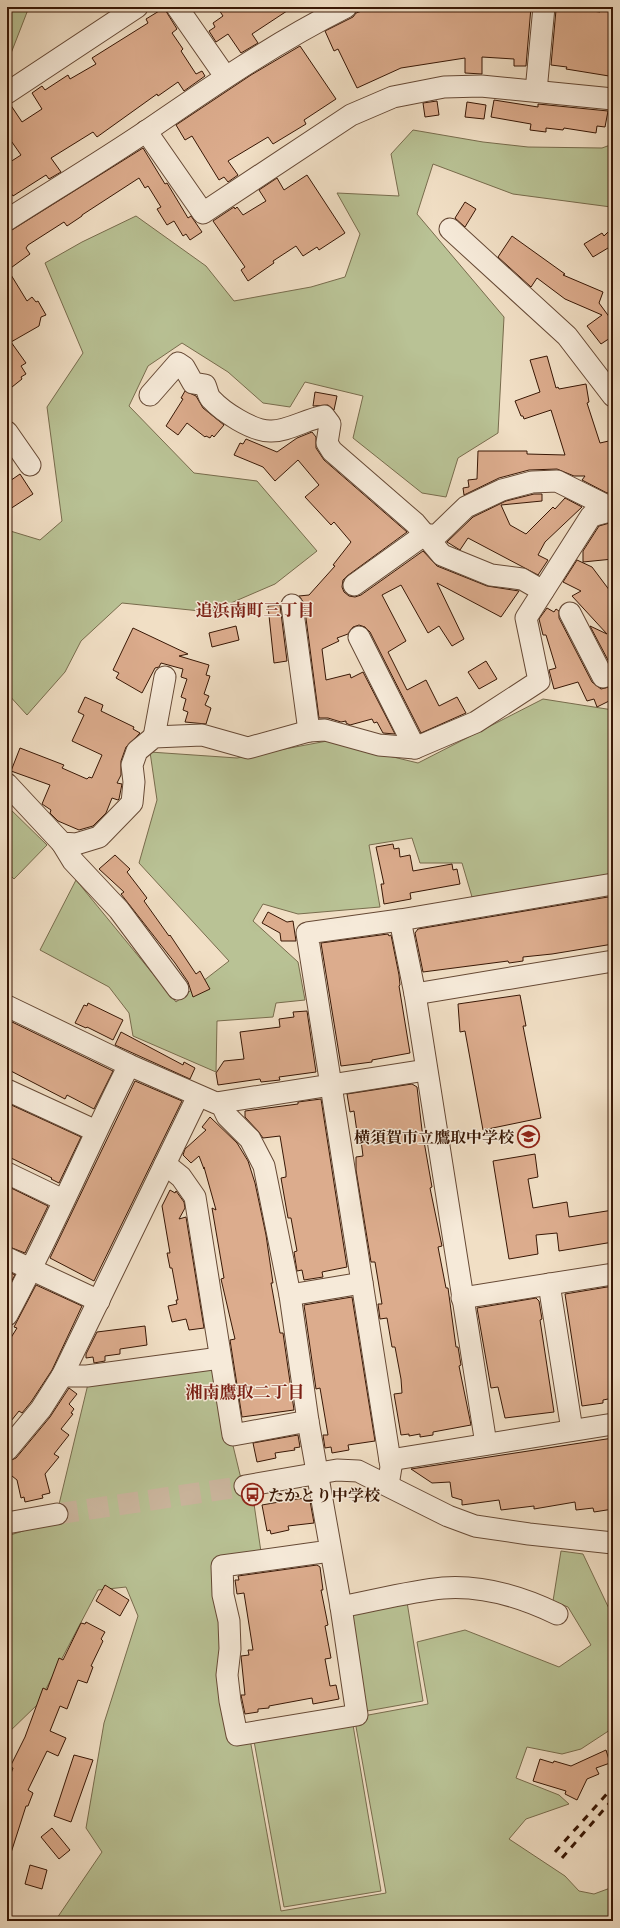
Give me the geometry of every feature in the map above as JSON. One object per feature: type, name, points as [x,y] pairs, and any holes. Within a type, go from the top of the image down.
[{"type":"street","points":[[177,7],[226,76]]},
{"type":"street","points":[[7,220],[146,131],[226,76],[308,26],[346,7]]},
{"type":"street","points":[[536,91],[544,7]]},
{"type":"street","points":[[7,93],[135,8]]},
{"type":"street","points":[[146,131],[203,213],[351,115],[393,97],[444,87],[481,86],[613,99]]},
{"type":"street","points":[[450,229],[567,336],[613,396]]},
{"type":"street","points":[[150,395],[178,363],[184,367],[193,383],[205,385],[210,398],[241,423],[270,432],[310,418],[324,416],[330,424],[327,443],[332,451],[415,522],[424,535],[442,555],[491,575],[522,579],[543,591]]},
{"type":"street","points":[[7,432],[30,465]]},
{"type":"street","points":[[354,585],[424,535],[437,535],[466,507],[502,490],[532,482],[558,481],[613,510]]},
{"type":"street","points":[[62,843],[76,844],[99,837],[132,803],[134,782],[132,765],[137,751],[154,737],[202,735],[248,748],[308,731],[325,730],[379,745],[415,748],[476,722],[539,681],[526,618],[591,516],[613,510]]},
{"type":"street","points":[[292,605],[308,731]]},
{"type":"street","points":[[570,613],[603,677],[613,673]]},
{"type":"street","points":[[360,637],[415,748]]},
{"type":"street","points":[[154,737],[165,677]]},
{"type":"street","points":[[7,784],[62,843],[73,861],[119,910],[178,989]]},
{"type":"street","points":[[388,1485],[391,1467],[390,1460],[307,933],[400,920],[613,884]]},
{"type":"street","points":[[400,920],[415,994],[486,1444]]},
{"type":"street","points":[[415,994],[613,961]]},
{"type":"street","points":[[7,1006],[129,1065],[216,1103],[426,1070]]},
{"type":"street","points":[[7,1315],[32,1269],[63,1200],[129,1065]]},
{"type":"street","points":[[7,1090],[96,1131]]},
{"type":"street","points":[[7,1450],[41,1410],[62,1376],[198,1096]]},
{"type":"street","points":[[221,1103],[227,1116],[250,1139],[264,1166],[290,1295],[308,1421],[319,1474],[357,1715],[238,1735],[230,1701],[227,1675],[230,1649],[229,1621],[224,1595],[222,1566],[330,1551]]},
{"type":"street","points":[[165,1164],[181,1177],[195,1197],[233,1435],[308,1421]]},
{"type":"street","points":[[7,1174],[63,1200]]},
{"type":"street","points":[[7,1258],[99,1301]]},
{"type":"street","points":[[462,1298],[613,1274]]},
{"type":"street","points":[[290,1295],[362,1283]]},
{"type":"street","points":[[549,1284],[572,1430]]},
{"type":"street","points":[[62,1376],[87,1376],[220,1358]]},
{"type":"street","points":[[390,1460],[613,1424]]},
{"type":"street","points":[[245,1486],[337,1470],[358,1471],[448,1516],[476,1526],[529,1534],[613,1543]]},
{"type":"street","points":[[7,1523],[57,1514]]},
{"type":"street","points":[[341,1607],[443,1588],[476,1589],[530,1601],[557,1614]]},
{"type":"green space","points":[[7,7],[29,7],[8,61],[7,61]]},
{"type":"green space","points":[[413,130],[483,142],[528,147],[602,148],[613,144],[613,206],[611,207],[513,194],[433,164],[417,214],[504,317],[498,433],[458,458],[446,497],[422,493],[353,438],[363,396],[305,382],[290,407],[263,403],[228,372],[182,343],[148,366],[129,406],[194,473],[257,481],[317,551],[275,584],[210,612],[122,603],[81,641],[65,672],[27,715],[7,693],[7,530],[40,540],[62,521],[47,407],[83,353],[45,263],[82,242],[136,216],[206,266],[234,301],[311,287],[345,277],[360,234],[337,193],[399,196],[391,154]]},
{"type":"green space","points":[[543,699],[613,710],[613,875],[472,897],[462,863],[420,863],[412,838],[369,845],[380,907],[298,914],[263,904],[253,921],[298,962],[305,1000],[276,1003],[273,1017],[217,1021],[216,1072],[133,1036],[129,1013],[109,987],[40,950],[76,880],[176,1002],[229,961],[139,863],[157,800],[150,752],[237,758],[327,741],[418,763]]},
{"type":"green space","points":[[7,806],[47,845],[14,879],[7,872]]},
{"type":"green space","points":[[214,1367],[243,1487],[253,1497],[261,1552],[213,1563],[229,1725],[250,1739],[281,1911],[386,1893],[355,1721],[363,1716],[428,1704],[417,1642],[465,1630],[559,1667],[591,1645],[568,1607],[553,1601],[561,1551],[583,1554],[613,1617],[613,1728],[581,1749],[562,1754],[527,1747],[516,1778],[559,1795],[569,1804],[526,1819],[509,1839],[565,1876],[579,1891],[594,1894],[613,1887],[613,1921],[55,1921],[102,1852],[86,1828],[104,1723],[138,1616],[126,1587],[98,1590],[38,1704],[7,1734],[7,1536],[55,1521],[88,1384]]},
{"type":"green space","points":[[407,1602],[423,1701],[367,1711],[351,1611]]},
{"type":"green space","points":[[353,1725],[381,1891],[284,1907],[254,1741]]},
{"type":"building","points":[[217,7],[293,7],[252,34],[258,43],[241,53],[228,34],[216,42],[209,31],[215,27],[213,23],[223,16]]},
{"type":"building","points":[[374,7],[531,7],[526,66],[514,66],[514,59],[482,57],[482,74],[465,73],[465,58],[401,68],[357,88],[338,49],[334,51],[325,31],[353,17],[356,13]]},
{"type":"building","points":[[561,7],[600,12],[600,7],[613,7],[613,74],[609,73],[609,76],[551,65],[556,10],[561,11]]},
{"type":"building","points":[[164,8],[177,29],[172,33],[183,49],[181,51],[196,74],[202,71],[205,76],[184,91],[178,82],[158,96],[157,94],[97,137],[93,132],[51,158],[61,172],[49,179],[46,175],[13,196],[7,187],[7,164],[21,155],[7,135],[7,105],[10,104],[22,122],[42,109],[32,93],[42,86],[45,90],[68,75],[70,79],[96,64],[92,58],[148,23],[146,19]]},
{"type":"building","points":[[300,46],[336,99],[304,120],[306,124],[273,144],[268,137],[228,161],[238,175],[228,182],[224,177],[219,180],[192,136],[185,140],[176,125],[251,75]]},
{"type":"building","points":[[494,100],[538,107],[538,104],[608,111],[605,127],[597,126],[596,133],[564,128],[563,130],[546,128],[546,132],[530,130],[531,124],[491,117]]},
{"type":"building","points":[[437,101],[439,115],[425,117],[423,103]]},
{"type":"building","points":[[467,102],[486,105],[484,119],[465,117]]},
{"type":"building","points":[[143,148],[165,184],[167,183],[188,218],[191,216],[202,232],[190,240],[186,234],[183,236],[174,221],[167,225],[157,209],[161,207],[148,186],[145,188],[139,178],[67,226],[64,222],[28,245],[26,248],[30,254],[8,270],[27,301],[32,297],[36,302],[38,301],[46,315],[41,317],[39,326],[11,342],[26,363],[21,366],[26,374],[21,377],[22,379],[12,387],[10,384],[7,386],[7,233]]},
{"type":"building","points":[[307,175],[345,233],[319,250],[317,247],[303,256],[296,246],[273,261],[274,263],[248,281],[241,270],[245,267],[213,221],[234,207],[235,209],[237,207],[243,215],[266,201],[259,190],[277,178],[284,190]]},
{"type":"building","points":[[465,202],[476,209],[465,227],[455,218]]},
{"type":"building","points":[[608,232],[613,239],[613,245],[593,257],[584,244],[602,233],[604,236]]},
{"type":"building","points":[[512,236],[565,274],[563,275],[603,292],[599,303],[613,322],[613,336],[601,344],[587,326],[602,315],[565,299],[537,278],[531,287],[498,257]]},
{"type":"building","points":[[547,356],[556,388],[558,387],[559,389],[586,384],[589,402],[587,403],[600,443],[613,440],[613,492],[607,493],[582,480],[585,476],[574,476],[557,469],[529,470],[499,478],[464,495],[463,488],[469,487],[468,480],[477,479],[478,451],[527,451],[527,454],[565,455],[551,410],[524,419],[523,416],[521,416],[515,401],[540,392],[530,360]]},
{"type":"building","points":[[185,391],[196,396],[203,408],[224,425],[214,437],[212,435],[210,438],[205,437],[187,423],[178,435],[166,426],[183,399],[181,398]]},
{"type":"building","points":[[315,392],[337,396],[334,410],[328,405],[313,406]]},
{"type":"building","points":[[312,432],[316,437],[316,448],[324,460],[407,532],[343,580],[342,587],[344,592],[349,596],[355,597],[361,595],[423,551],[437,566],[487,586],[519,591],[501,617],[437,583],[464,639],[452,646],[439,626],[428,633],[401,585],[382,595],[406,641],[388,652],[407,690],[426,680],[439,706],[457,697],[466,713],[421,733],[370,632],[365,627],[359,625],[353,627],[348,634],[337,638],[339,641],[322,649],[326,680],[350,674],[351,678],[363,672],[395,734],[383,733],[377,722],[374,723],[372,719],[350,725],[346,723],[346,721],[341,722],[328,718],[319,718],[304,603],[299,596],[309,595],[335,566],[333,565],[351,542],[334,522],[331,525],[305,497],[319,485],[298,460],[275,481],[263,467],[234,455],[240,443],[243,444],[246,439],[277,452],[297,438]]},
{"type":"building","points":[[20,474],[33,494],[7,511],[7,483]]},
{"type":"building","points":[[534,494],[542,494],[542,501],[501,505],[510,525],[526,534],[553,507],[555,509],[565,498],[582,507],[545,542],[538,555],[548,560],[538,575],[468,538],[460,550],[447,542],[473,517],[506,501]]},
{"type":"building","points":[[613,522],[613,559],[583,562],[583,551],[599,526]]},
{"type":"building","points":[[577,560],[592,567],[613,595],[613,661],[609,662],[590,626],[607,634],[572,596],[581,591],[563,582]]},
{"type":"building","points":[[280,605],[287,661],[274,663],[268,606]]},
{"type":"building","points":[[547,608],[554,612],[556,609],[559,611],[559,618],[592,682],[601,689],[613,686],[613,699],[597,707],[594,699],[587,701],[578,682],[554,689],[549,670],[556,668],[546,635],[543,635],[539,619]]},
{"type":"building","points":[[236,626],[239,640],[212,647],[209,633]]},
{"type":"building","points":[[133,628],[188,654],[179,656],[209,665],[206,675],[210,676],[204,694],[209,696],[205,705],[211,708],[206,724],[185,722],[188,712],[183,710],[186,699],[181,697],[187,679],[181,677],[183,669],[161,663],[159,667],[155,668],[142,693],[116,678],[119,673],[113,670]]},
{"type":"building","points":[[486,661],[497,679],[479,689],[468,672]]},
{"type":"building","points":[[85,697],[103,705],[101,711],[134,727],[133,729],[140,733],[126,747],[121,761],[121,775],[117,783],[122,784],[119,799],[112,798],[106,813],[93,826],[79,830],[58,821],[50,813],[51,810],[42,804],[50,785],[11,771],[20,748],[64,765],[62,768],[87,779],[89,777],[92,778],[102,755],[72,741],[84,715],[78,712]]},
{"type":"building","points":[[393,844],[394,849],[399,848],[400,857],[410,855],[413,871],[452,864],[453,870],[457,869],[460,884],[410,893],[411,899],[384,904],[381,884],[384,884],[376,847]]},
{"type":"building","points":[[115,855],[130,869],[127,872],[147,898],[144,901],[169,936],[170,935],[196,974],[200,971],[210,989],[193,997],[188,982],[121,894],[124,892],[99,869]]},
{"type":"building","points":[[608,897],[613,900],[613,944],[523,957],[523,961],[509,963],[508,961],[423,972],[415,933],[418,929]]},
{"type":"building","points":[[268,912],[287,922],[293,921],[296,941],[281,941],[280,933],[262,923]]},
{"type":"building","points":[[388,934],[389,936],[391,935],[399,975],[399,986],[410,1053],[372,1060],[372,1062],[341,1066],[321,943]]},
{"type":"building","points":[[520,995],[526,1026],[523,1026],[541,1118],[483,1130],[465,1031],[460,1032],[458,1004]]},
{"type":"building","points":[[88,1003],[123,1020],[113,1040],[87,1027],[86,1028],[75,1023],[84,1005],[87,1006]]},
{"type":"building","points":[[307,1011],[316,1072],[279,1077],[280,1080],[261,1082],[260,1079],[218,1085],[216,1073],[224,1061],[244,1059],[240,1032],[280,1027],[279,1019],[294,1017],[293,1012]]},
{"type":"building","points":[[10,1021],[113,1071],[94,1109],[67,1095],[65,1099],[7,1069],[7,1027]]},
{"type":"building","points":[[121,1032],[183,1065],[184,1062],[195,1068],[190,1079],[115,1045]]},
{"type":"building","points":[[135,1081],[182,1101],[94,1281],[50,1258]]},
{"type":"building","points":[[412,1084],[417,1087],[422,1130],[432,1187],[430,1188],[442,1246],[438,1247],[446,1288],[448,1288],[456,1347],[458,1347],[461,1365],[459,1366],[471,1425],[433,1432],[433,1435],[420,1437],[420,1434],[409,1436],[409,1434],[401,1435],[394,1394],[402,1393],[401,1379],[395,1347],[392,1347],[387,1318],[380,1319],[378,1304],[382,1304],[375,1262],[371,1262],[356,1170],[356,1157],[363,1156],[360,1132],[357,1132],[354,1111],[350,1112],[347,1094]]},
{"type":"building","points":[[321,1099],[347,1267],[322,1272],[323,1277],[304,1280],[302,1270],[297,1271],[294,1252],[297,1251],[291,1218],[288,1218],[281,1178],[286,1177],[286,1172],[280,1136],[263,1138],[245,1117],[245,1111],[298,1104],[298,1102]]},
{"type":"building","points":[[7,1103],[81,1137],[59,1183],[51,1179],[52,1178],[7,1156]]},
{"type":"building","points":[[210,1117],[237,1143],[248,1161],[255,1183],[266,1235],[273,1283],[271,1283],[280,1333],[283,1333],[294,1410],[242,1417],[230,1340],[235,1339],[221,1279],[224,1278],[212,1208],[216,1210],[204,1167],[204,1169],[199,1156],[191,1163],[183,1155],[185,1149],[206,1130],[202,1127]]},
{"type":"building","points":[[535,1154],[538,1177],[528,1179],[533,1208],[567,1202],[569,1217],[613,1210],[613,1242],[559,1251],[557,1233],[536,1235],[538,1254],[509,1259],[493,1161]]},
{"type":"building","points":[[7,1186],[48,1206],[25,1253],[7,1246]]},
{"type":"building","points":[[170,1190],[175,1193],[176,1191],[184,1202],[185,1208],[179,1219],[186,1217],[204,1328],[189,1330],[186,1319],[172,1322],[168,1306],[177,1304],[176,1300],[178,1300],[172,1268],[170,1268],[167,1253],[170,1253],[162,1206]]},
{"type":"building","points":[[7,1271],[15,1275],[7,1289]]},
{"type":"building","points":[[36,1285],[82,1306],[52,1370],[31,1402],[22,1413],[19,1411],[7,1426],[7,1344],[17,1328],[14,1327]]},
{"type":"building","points":[[613,1286],[613,1398],[603,1400],[603,1403],[582,1406],[565,1294]]},
{"type":"building","points":[[352,1297],[375,1441],[348,1445],[349,1450],[332,1453],[331,1447],[325,1448],[323,1435],[328,1435],[320,1388],[316,1389],[304,1305]]},
{"type":"building","points":[[536,1298],[539,1301],[542,1319],[540,1320],[554,1412],[505,1418],[498,1387],[491,1388],[477,1308]]},
{"type":"building","points":[[145,1326],[147,1345],[120,1349],[120,1354],[105,1356],[105,1361],[94,1363],[93,1357],[86,1358],[86,1354],[97,1332]]},
{"type":"building","points":[[69,1388],[77,1394],[69,1404],[74,1409],[71,1413],[73,1414],[61,1429],[69,1435],[54,1454],[59,1457],[45,1474],[50,1493],[42,1495],[43,1498],[25,1502],[24,1497],[21,1498],[17,1480],[7,1472],[7,1462],[16,1458],[50,1417]]},
{"type":"building","points":[[298,1435],[300,1447],[294,1448],[295,1450],[275,1453],[276,1458],[257,1462],[253,1443]]},
{"type":"building","points":[[613,1438],[613,1509],[594,1512],[593,1508],[576,1510],[575,1502],[534,1509],[534,1506],[501,1510],[499,1500],[462,1505],[462,1500],[452,1497],[450,1482],[432,1483],[411,1469]]},
{"type":"building","points":[[307,1498],[307,1502],[310,1501],[314,1523],[288,1526],[289,1530],[271,1534],[270,1530],[267,1531],[262,1505],[279,1501]]},
{"type":"building","points":[[317,1565],[320,1567],[323,1590],[321,1590],[328,1625],[325,1626],[331,1658],[325,1659],[330,1686],[336,1685],[339,1699],[313,1704],[312,1698],[269,1706],[269,1708],[258,1709],[258,1712],[245,1714],[241,1695],[245,1695],[241,1656],[249,1655],[248,1650],[253,1650],[244,1593],[237,1594],[235,1580],[239,1580],[238,1576]]},
{"type":"building","points":[[105,1585],[129,1600],[120,1616],[96,1601]]},
{"type":"building","points":[[86,1622],[105,1632],[101,1639],[103,1641],[91,1666],[93,1667],[87,1683],[78,1680],[67,1709],[60,1706],[50,1731],[66,1738],[58,1756],[47,1751],[28,1790],[33,1793],[28,1806],[26,1806],[10,1856],[7,1855],[7,1784],[13,1768],[10,1767],[25,1737],[43,1688],[47,1690],[59,1658],[63,1660],[81,1623],[85,1624]]},
{"type":"building","points":[[606,1750],[610,1763],[596,1768],[599,1774],[587,1779],[577,1800],[565,1794],[566,1791],[533,1781],[540,1759],[571,1766]]},
{"type":"building","points":[[74,1755],[93,1760],[71,1822],[54,1816]]},
{"type":"building","points":[[52,1828],[70,1850],[59,1859],[41,1837]]},
{"type":"building","points":[[30,1865],[47,1870],[42,1889],[25,1884]]},
{"type":"tunnel","points":[[57,1514],[245,1486]]},
{"type":"railway","points":[[555,1852],[613,1787]]},
{"type":"railway","points":[[562,1858],[613,1799]]},
{"type":"place","name":"横須賀市立鷹取中学校","points":[[529,1137]]},
{"type":"place","name":"たかとり中学校","points":[[253,1495]]},
{"type":"district","name":"追浜南町三丁目","points":[[255,610]]},
{"type":"district","name":"湘南鷹取二丁目","points":[[245,1392]]}]
